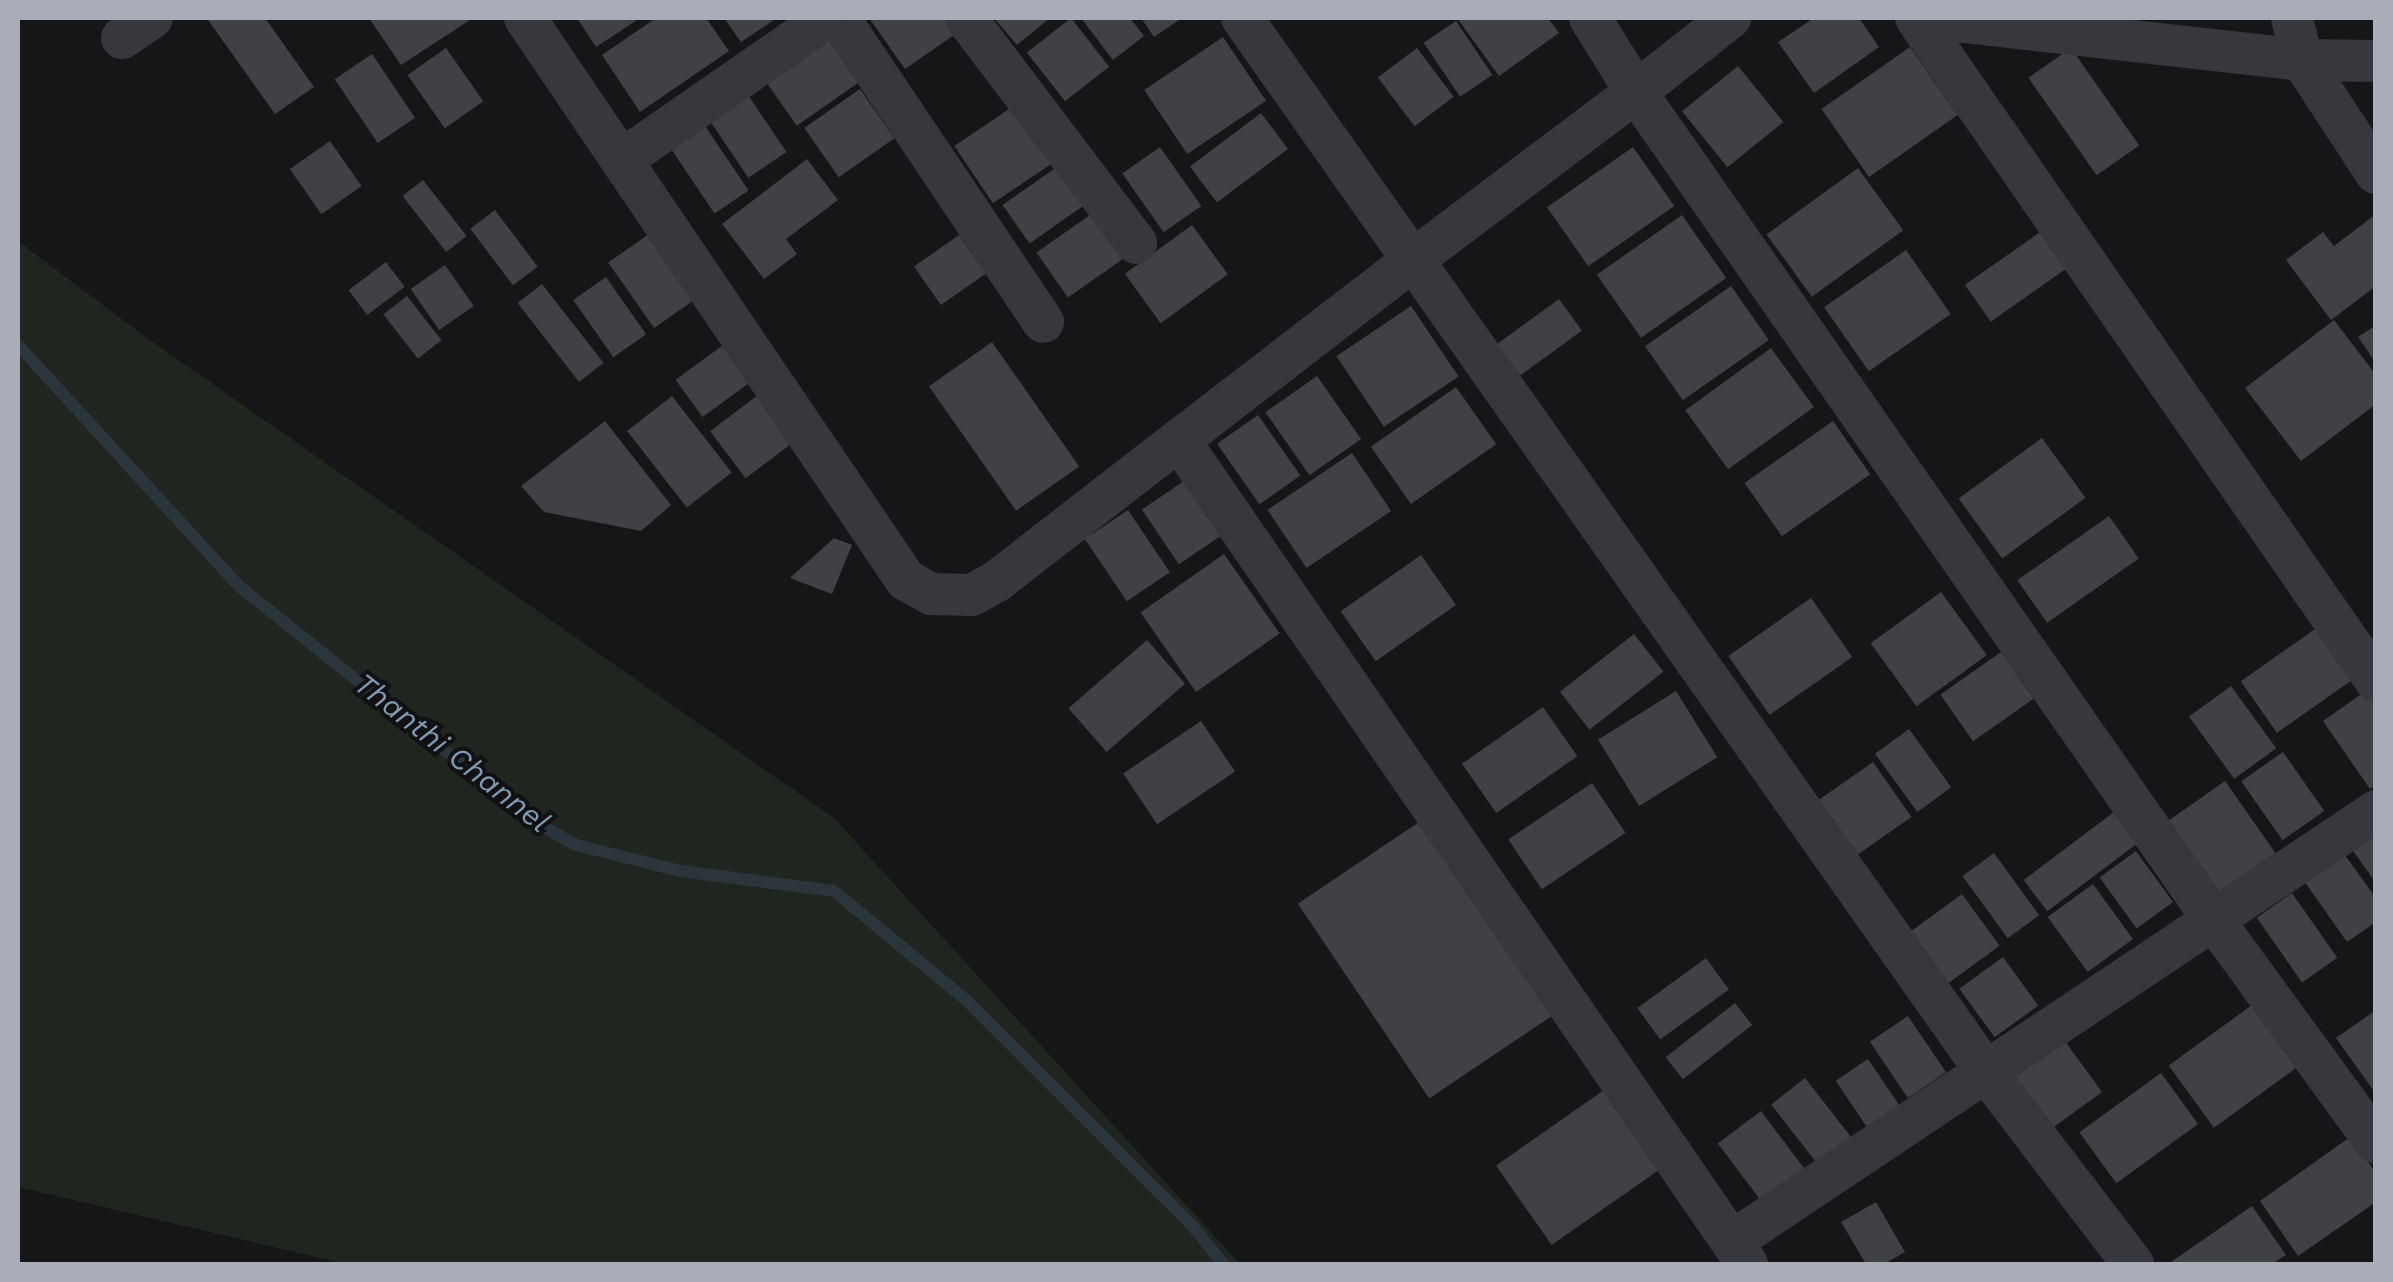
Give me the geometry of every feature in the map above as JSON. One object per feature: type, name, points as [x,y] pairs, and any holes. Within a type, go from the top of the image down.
[{"type":"street","points":[[525,18],[906,580],[930,594],[950,598],[972,595],[997,581],[1730,18]]},
{"type":"street","points":[[623,158],[827,18]]},
{"type":"street","points":[[839,18],[1044,322]]},
{"type":"street","points":[[966,18],[1136,243]]},
{"type":"street","points":[[1242,18],[1984,1069],[2134,1264]]},
{"type":"street","points":[[1590,18],[1636,92],[2215,922],[2376,1143]]},
{"type":"street","points":[[1916,18],[2094,281],[2376,681]]},
{"type":"street","points":[[1930,18],[2302,60],[2376,61]]},
{"type":"street","points":[[2292,18],[2302,60],[2376,173]]},
{"type":"street","points":[[1180,440],[1741,1252],[1984,1069],[2215,922],[2376,811]]},
{"type":"shaded area","points":[[18,241],[147,338],[834,818],[1240,1264],[346,1264],[18,1187]]},
{"type":"building","points":[[265,18],[314,87],[275,114],[208,20]]},
{"type":"building","points":[[369,18],[473,18],[401,65]]},
{"type":"building","points":[[577,18],[640,18],[596,47]]},
{"type":"building","points":[[656,18],[706,18],[729,51],[640,112],[602,55]]},
{"type":"building","points":[[724,18],[777,18],[741,42]]},
{"type":"building","points":[[869,18],[962,18],[967,26],[905,69]]},
{"type":"building","points":[[994,18],[1050,18],[1017,45]]},
{"type":"building","points":[[1071,18],[1109,67],[1065,101],[1027,52]]},
{"type":"building","points":[[1081,18],[1130,18],[1144,36],[1113,60]]},
{"type":"building","points":[[1141,18],[1182,18],[1154,37]]},
{"type":"building","points":[[1457,18],[1548,18],[1559,33],[1499,76]]},
{"type":"building","points":[[1814,18],[1859,18],[1879,47],[1814,93],[1778,42]]},
{"type":"building","points":[[1456,21],[1492,75],[1460,97],[1424,43]]},
{"type":"building","points":[[1223,37],[1266,101],[1187,154],[1144,90]]},
{"type":"building","points":[[829,41],[858,83],[797,126],[768,84]]},
{"type":"building","points":[[1910,47],[1958,115],[1869,177],[1822,109]]},
{"type":"building","points":[[446,48],[483,101],[445,128],[407,75]]},
{"type":"building","points":[[1417,48],[1454,97],[1415,126],[1378,77]]},
{"type":"building","points":[[2071,48],[2139,145],[2097,175],[2028,78]]},
{"type":"building","points":[[372,54],[415,118],[378,143],[335,79]]},
{"type":"building","points":[[1738,66],[1783,122],[1727,167],[1682,111]]},
{"type":"building","points":[[744,89],[786,152],[748,178],[706,115]]},
{"type":"building","points":[[860,89],[894,138],[839,177],[804,128]]},
{"type":"building","points":[[1024,99],[1063,156],[993,203],[954,146]]},
{"type":"building","points":[[1261,113],[1288,149],[1217,203],[1190,167]]},
{"type":"building","points":[[701,120],[749,190],[715,213],[667,143]]},
{"type":"building","points":[[330,141],[362,186],[321,214],[290,169]]},
{"type":"building","points":[[1160,147],[1201,206],[1164,232],[1122,173]]},
{"type":"building","points":[[1633,147],[1674,206],[1588,266],[1547,207]]},
{"type":"building","points":[[807,159],[838,200],[786,239],[797,254],[764,279],[722,224]]},
{"type":"building","points":[[1064,162],[1091,201],[1030,244],[1003,205]]},
{"type":"building","points":[[1858,168],[1903,230],[1812,297],[1767,234]]},
{"type":"building","points":[[423,180],[467,236],[446,252],[403,196]]},
{"type":"building","points":[[495,210],[538,267],[513,285],[470,229]]},
{"type":"building","points":[[1097,210],[1129,255],[1068,297],[1036,252]]},
{"type":"building","points":[[2376,214],[2376,286],[2331,320],[2286,260],[2323,232],[2334,246]]},
{"type":"building","points":[[1682,215],[1726,278],[1641,338],[1597,275]]},
{"type":"building","points":[[1192,225],[1228,274],[1161,323],[1125,274]]},
{"type":"building","points":[[659,227],[705,293],[654,328],[608,263]]},
{"type":"building","points":[[2046,228],[2072,265],[1991,322],[1965,285]]},
{"type":"building","points":[[959,235],[986,274],[941,305],[914,267]]},
{"type":"building","points":[[1906,250],[1951,314],[1869,371],[1824,307]]},
{"type":"building","points":[[386,262],[405,287],[367,315],[348,290]]},
{"type":"building","points":[[445,265],[474,306],[439,330],[411,289]]},
{"type":"building","points":[[606,277],[646,334],[613,357],[573,300]]},
{"type":"building","points":[[542,284],[604,363],[579,382],[518,303]]},
{"type":"building","points":[[1731,286],[1769,340],[1683,400],[1645,346]]},
{"type":"building","points":[[407,296],[441,340],[418,359],[383,314]]},
{"type":"building","points":[[1559,299],[1582,331],[1518,377],[1495,345]]},
{"type":"building","points":[[1411,306],[1459,376],[1384,427],[1336,356]]},
{"type":"building","points":[[2334,320],[2376,375],[2376,404],[2301,461],[2245,388]]},
{"type":"building","points":[[2376,325],[2376,363],[2358,337]]},
{"type":"building","points":[[737,335],[764,372],[703,417],[676,380]]},
{"type":"building","points":[[992,342],[1079,467],[1016,511],[929,386]]},
{"type":"building","points":[[1771,348],[1814,407],[1728,469],[1685,410]]},
{"type":"building","points":[[1317,376],[1361,439],[1310,475],[1265,412]]},
{"type":"building","points":[[1456,387],[1496,444],[1411,504],[1371,447]]},
{"type":"building","points":[[766,389],[802,436],[746,478],[710,431]]},
{"type":"building","points":[[672,396],[732,472],[687,508],[627,431]]},
{"type":"building","points":[[1258,415],[1300,476],[1259,504],[1217,444]]},
{"type":"building","points":[[605,421],[671,505],[641,531],[544,512],[521,486]]},
{"type":"building","points":[[1833,421],[1870,474],[1782,536],[1745,483]]},
{"type":"building","points":[[2042,438],[2085,498],[2002,558],[1959,499]]},
{"type":"building","points":[[1352,453],[1391,511],[1307,568],[1267,510]]},
{"type":"building","points":[[1190,477],[1227,532],[1179,564],[1142,509]]},
{"type":"building","points":[[1128,510],[1170,572],[1127,601],[1085,539]]},
{"type":"building","points":[[2109,516],[2139,559],[2047,623],[2017,580]]},
{"type":"building","points":[[834,538],[852,545],[832,594],[790,578]]},
{"type":"building","points":[[1224,554],[1280,633],[1196,692],[1140,613]]},
{"type":"building","points":[[1421,555],[1456,605],[1376,661],[1341,611]]},
{"type":"building","points":[[1941,592],[1987,655],[1916,706],[1871,643]]},
{"type":"building","points":[[1811,598],[1852,657],[1770,715],[1728,656]]},
{"type":"building","points":[[2321,625],[2357,677],[2277,733],[2241,681]]},
{"type":"building","points":[[1634,634],[1664,672],[1589,730],[1560,692]]},
{"type":"building","points":[[1147,640],[1185,684],[1107,752],[1069,708]]},
{"type":"building","points":[[2001,652],[2034,699],[1973,741],[1940,694]]},
{"type":"building","points":[[2231,686],[2276,748],[2234,779],[2189,717]]},
{"type":"building","points":[[2367,690],[2376,703],[2376,785],[2370,789],[2323,721]]},
{"type":"building","points":[[1676,691],[1717,757],[1639,806],[1598,740]]},
{"type":"building","points":[[1543,707],[1577,756],[1496,813],[1462,764]]},
{"type":"building","points":[[1201,721],[1235,772],[1157,824],[1123,774]]},
{"type":"building","points":[[1909,729],[1951,787],[1917,812],[1875,754]]},
{"type":"building","points":[[2283,752],[2324,811],[2283,840],[2241,781]]},
{"type":"building","points":[[1873,762],[1911,817],[1855,856],[1816,802]]},
{"type":"building","points":[[2225,781],[2275,853],[2218,893],[2168,821]]},
{"type":"building","points":[[1592,783],[1626,833],[1542,889],[1508,839]]},
{"type":"building","points":[[2114,812],[2137,843],[2047,911],[2024,880]]},
{"type":"building","points":[[1428,816],[1559,1011],[1429,1099],[1298,904]]},
{"type":"building","points":[[2376,835],[2376,883],[2353,851]]},
{"type":"building","points":[[2136,851],[2173,902],[2137,928],[2100,877]]},
{"type":"building","points":[[2342,851],[2376,898],[2376,922],[2347,942],[2302,878]]},
{"type":"building","points":[[1994,853],[2039,915],[2008,938],[1962,876]]},
{"type":"building","points":[[2093,884],[2133,939],[2088,972],[2048,917]]},
{"type":"building","points":[[2292,893],[2337,958],[2302,982],[2257,918]]},
{"type":"building","points":[[1962,894],[2000,946],[1943,987],[1905,935]]},
{"type":"building","points":[[2003,957],[2038,1006],[1995,1037],[1959,989]]},
{"type":"building","points":[[1706,958],[1729,990],[1660,1040],[1637,1008]]},
{"type":"building","points":[[1735,1003],[1752,1025],[1683,1079],[1666,1057]]},
{"type":"building","points":[[2252,1005],[2297,1067],[2214,1128],[2169,1066]]},
{"type":"building","points":[[2376,1010],[2376,1094],[2336,1038]]},
{"type":"building","points":[[1908,1016],[1946,1072],[1908,1098],[1870,1042]]},
{"type":"building","points":[[2062,1037],[2102,1092],[2052,1128],[2012,1073]]},
{"type":"building","points":[[1868,1059],[1903,1111],[1871,1133],[1836,1081]]},
{"type":"building","points":[[2161,1073],[2198,1124],[2116,1183],[2079,1132]]},
{"type":"building","points":[[1805,1078],[1853,1139],[1819,1166],[1771,1104]]},
{"type":"building","points":[[1614,1083],[1670,1162],[1552,1245],[1496,1166]]},
{"type":"building","points":[[1761,1111],[1807,1172],[1764,1204],[1718,1143]]},
{"type":"building","points":[[2350,1137],[2376,1173],[2376,1202],[2298,1256],[2260,1201]]},
{"type":"building","points":[[1876,1202],[1905,1252],[1884,1264],[1866,1264],[1841,1222]]},
{"type":"building","points":[[2252,1206],[2286,1255],[2272,1264],[2168,1264]]},
{"type":"waterway","name":"Thanthi Channel","points":[[18,345],[240,587],[533,821],[576,845],[680,871],[834,891],[966,1000],[1191,1224],[1223,1264]]}]
